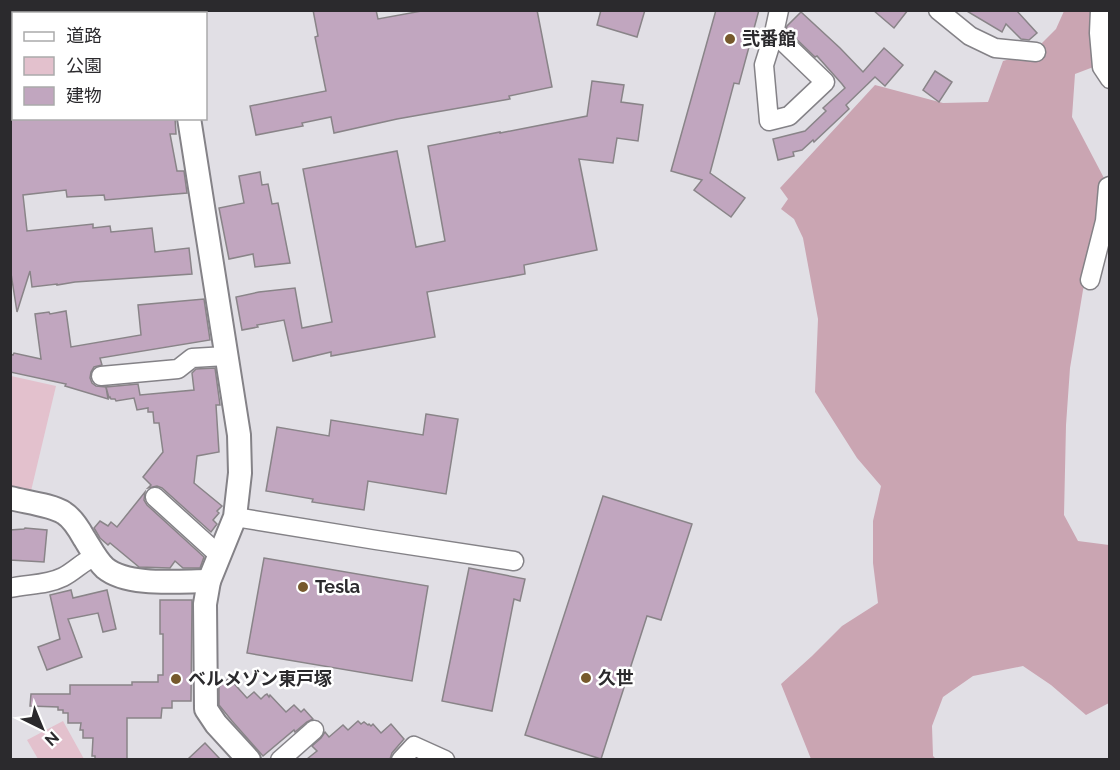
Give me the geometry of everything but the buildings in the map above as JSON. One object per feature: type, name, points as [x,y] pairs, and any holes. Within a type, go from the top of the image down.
[{"type":"street","points":[[774,33],[825,82],[789,116],[769,121],[764,65],[779,10]]},
{"type":"street","points":[[938,10],[970,36],[995,48],[1036,52]]},
{"type":"street","points":[[1100,10],[1099,33],[1102,67],[1110,79]]},
{"type":"street","points":[[189,120],[239,435],[240,473],[236,517],[209,581],[205,604],[206,709],[216,724],[249,759]]},
{"type":"street","points":[[1090,280],[1105,221],[1108,187],[1110,186]]},
{"type":"street","points":[[101,376],[178,369],[192,358],[226,356]]},
{"type":"street","points":[[155,497],[219,555]]},
{"type":"street","points":[[10,498],[64,512],[106,568],[125,577],[140,581],[209,581]]},
{"type":"street","points":[[236,517],[514,561]]},
{"type":"street","points":[[10,588],[52,581],[65,576],[86,560],[96,556]]},
{"type":"street","points":[[280,759],[314,730]]},
{"type":"street","points":[[401,759],[414,746],[445,759]]},
{"type":"green space","points":[[11,376],[56,386],[31,491],[11,486]]},
{"type":"green space","points":[[63,721],[84,759],[38,759],[27,740]]},
{"type":"shaded area","points":[[1064,11],[1094,11],[1096,66],[1075,74],[1072,117],[1105,180],[1101,222],[1083,290],[1070,368],[1064,515],[1078,541],[1109,545],[1109,703],[1086,715],[1051,685],[1023,666],[973,676],[943,697],[932,726],[933,756],[936,759],[811,759],[781,684],[842,626],[878,603],[873,563],[873,521],[881,486],[857,458],[815,392],[818,319],[803,238],[794,219],[781,209],[788,199],[780,188],[875,85],[943,103],[988,102],[1003,61],[1032,53],[1056,29]]},
{"type":"place","name":"弐番館","points":[[730,39]]},
{"type":"place","name":"Tesla","points":[[303,587]]},
{"type":"place","name":"久世","points":[[586,678]]},
{"type":"place","name":"ベルメゾン東戸塚","points":[[176,679]]}]
